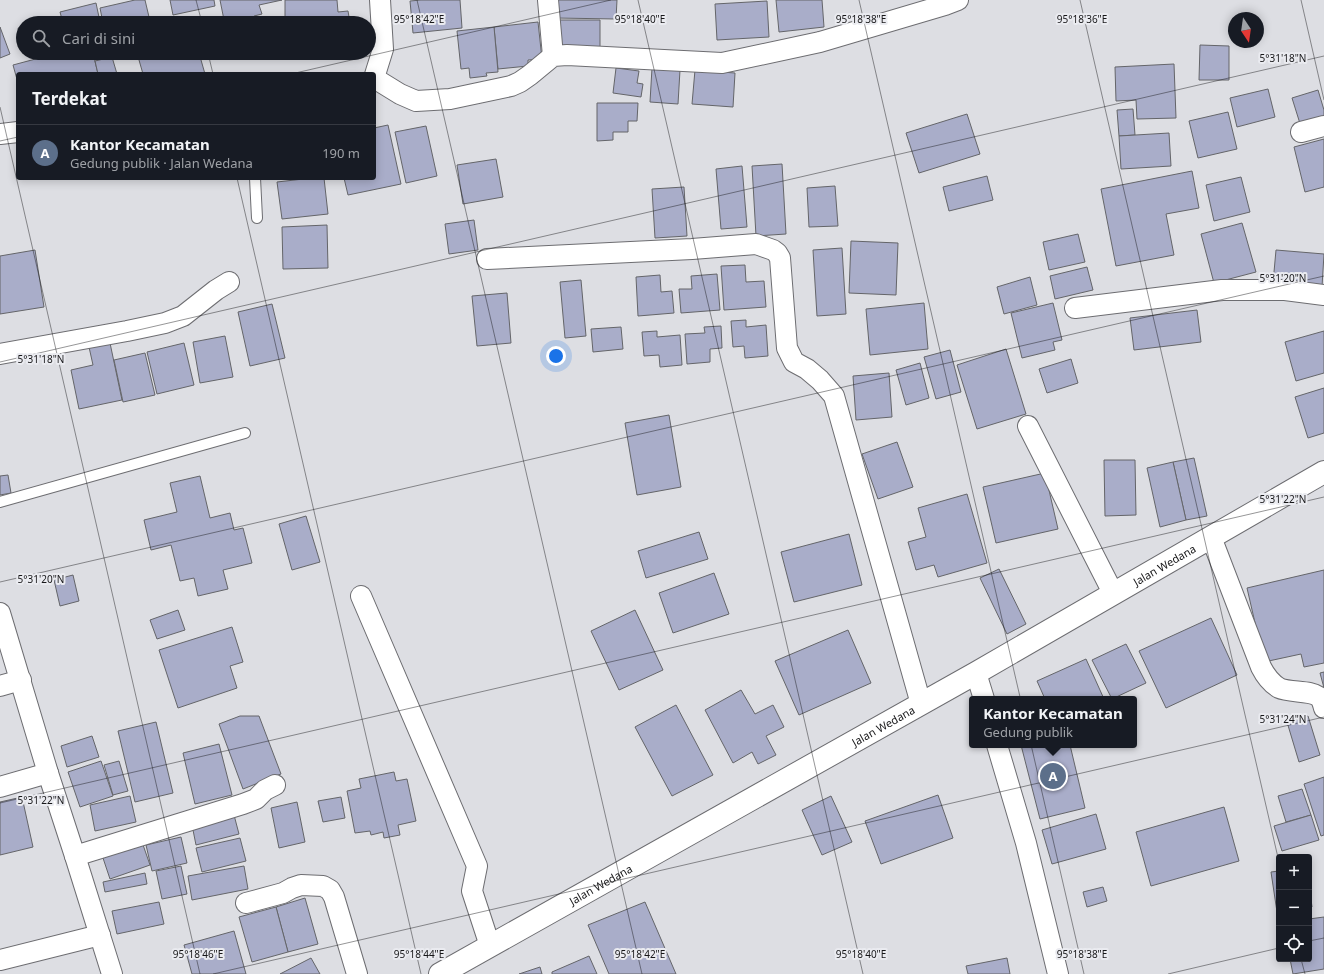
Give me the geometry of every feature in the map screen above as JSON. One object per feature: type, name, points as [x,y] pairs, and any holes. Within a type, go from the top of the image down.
[{"type":"street","points":[[376,72],[382,49],[380,0]]},
{"type":"street","points":[[548,0],[553,56]]},
{"type":"street","points":[[376,79],[400,94],[416,101],[450,99],[511,86],[520,82],[553,56],[567,55],[722,62],[820,42],[949,2]]},
{"type":"street","points":[[1301,132],[1324,126]]},
{"type":"street","points":[[0,134],[16,132]]},
{"type":"street","points":[[487,259],[756,244],[777,253],[780,258],[787,348],[794,362],[807,369],[820,380],[834,396],[921,704]]},
{"type":"street","points":[[0,354],[127,331],[165,322],[183,316],[216,290],[229,282]]},
{"type":"street","points":[[1075,308],[1222,290],[1285,290],[1324,295]]},
{"type":"street","points":[[1028,426],[1114,593]]},
{"type":"street","name":"Jalan Wedana","points":[[440,974],[976,673],[1324,472]]},
{"type":"street","points":[[1211,537],[1261,667],[1266,676],[1278,687],[1284,690],[1317,696],[1322,700],[1324,708]]},
{"type":"street","points":[[361,596],[477,866],[472,891],[490,946]]},
{"type":"street","points":[[0,613],[48,773],[112,974]]},
{"type":"street","points":[[976,673],[983,696]]},
{"type":"street","points":[[0,686],[21,680]]},
{"type":"street","points":[[998,748],[1026,843],[1058,974]]},
{"type":"street","points":[[0,786],[48,773]]},
{"type":"street","points":[[75,856],[243,804],[256,799],[264,790],[275,785]]},
{"type":"street","points":[[246,903],[283,893],[301,885],[323,886],[328,888],[334,897],[357,974]]},
{"type":"street","points":[[0,960],[100,935]]},
{"type":"lane","points":[[254,180],[257,218]]},
{"type":"lane","points":[[0,502],[245,433]]},
{"type":"building","points":[[135,0],[145,0],[149,16],[102,16],[100,8]]},
{"type":"building","points":[[170,0],[214,0],[215,6],[173,15]]},
{"type":"building","points":[[220,0],[282,0],[259,5],[262,14],[254,16],[223,16]]},
{"type":"building","points":[[285,0],[337,0],[338,12],[348,11],[349,16],[285,16]]},
{"type":"building","points":[[460,0],[462,28],[413,33],[410,1]]},
{"type":"building","points":[[556,0],[617,0],[616,19],[556,18]]},
{"type":"building","points":[[776,0],[822,0],[824,27],[779,32]]},
{"type":"building","points":[[767,1],[769,37],[717,40],[715,4]]},
{"type":"building","points":[[96,3],[99,16],[61,16],[60,12]]},
{"type":"building","points":[[557,20],[600,20],[600,47],[557,46]]},
{"type":"building","points":[[538,22],[542,59],[528,60],[528,66],[498,69],[494,27]]},
{"type":"building","points":[[0,27],[10,54],[0,58]]},
{"type":"building","points":[[494,27],[498,72],[486,73],[487,76],[470,78],[469,68],[461,69],[457,31]]},
{"type":"building","points":[[1200,45],[1228,46],[1229,80],[1199,80]]},
{"type":"building","points":[[32,60],[95,60],[98,72],[16,72],[16,76],[13,65]]},
{"type":"building","points":[[113,60],[116,72],[98,72],[95,61]]},
{"type":"building","points":[[139,60],[201,60],[204,72],[142,72]]},
{"type":"building","points":[[1174,64],[1176,118],[1137,119],[1136,100],[1116,101],[1115,67]]},
{"type":"building","points":[[616,68],[639,71],[637,83],[643,84],[641,97],[613,93]]},
{"type":"building","points":[[652,68],[680,70],[678,104],[650,102]]},
{"type":"building","points":[[695,70],[735,73],[733,107],[692,104]]},
{"type":"building","points":[[1268,89],[1275,117],[1237,127],[1230,98]]},
{"type":"building","points":[[1318,90],[1324,110],[1324,123],[1302,130],[1292,98]]},
{"type":"building","points":[[597,103],[638,103],[637,121],[628,121],[628,132],[613,132],[613,140],[597,141]]},
{"type":"building","points":[[1133,109],[1135,135],[1119,136],[1117,110]]},
{"type":"building","points":[[1228,112],[1237,149],[1198,158],[1189,121]]},
{"type":"building","points":[[967,114],[980,154],[919,173],[906,133]]},
{"type":"building","points":[[388,125],[401,184],[348,195],[344,180],[376,180],[376,128]]},
{"type":"building","points":[[426,126],[437,176],[406,183],[395,132]]},
{"type":"building","points":[[1169,133],[1171,166],[1121,169],[1119,136]]},
{"type":"building","points":[[1324,139],[1324,187],[1305,192],[1294,147]]},
{"type":"building","points":[[496,159],[503,197],[463,204],[457,165]]},
{"type":"building","points":[[782,164],[786,234],[756,236],[752,166]]},
{"type":"building","points":[[742,166],[747,227],[721,229],[716,169]]},
{"type":"building","points":[[1192,171],[1199,208],[1166,214],[1174,255],[1116,266],[1101,189]]},
{"type":"building","points":[[987,176],[993,200],[949,211],[943,187]]},
{"type":"building","points":[[1241,177],[1250,212],[1214,221],[1206,185]]},
{"type":"building","points":[[294,180],[324,180],[328,214],[282,219],[277,182]]},
{"type":"building","points":[[835,186],[838,226],[809,227],[807,188]]},
{"type":"building","points":[[684,187],[687,236],[655,238],[652,189]]},
{"type":"building","points":[[474,220],[478,250],[449,254],[445,224]]},
{"type":"building","points":[[1242,223],[1256,272],[1214,283],[1201,234]]},
{"type":"building","points":[[327,225],[328,268],[283,269],[282,227]]},
{"type":"building","points":[[1078,234],[1085,262],[1049,270],[1043,242]]},
{"type":"building","points":[[851,241],[898,243],[896,295],[849,293]]},
{"type":"building","points":[[842,248],[846,314],[817,316],[813,250]]},
{"type":"building","points":[[35,250],[44,307],[0,314],[0,256]]},
{"type":"building","points":[[1276,250],[1324,254],[1322,287],[1273,283]]},
{"type":"building","points":[[745,265],[746,282],[764,281],[766,307],[724,310],[721,266]]},
{"type":"building","points":[[1087,267],[1093,290],[1055,299],[1050,276]]},
{"type":"building","points":[[717,274],[720,310],[681,313],[679,289],[692,289],[691,276]]},
{"type":"building","points":[[660,275],[661,292],[672,291],[674,313],[638,316],[636,277]]},
{"type":"building","points":[[1030,277],[1037,305],[1004,314],[997,287]]},
{"type":"building","points":[[581,280],[586,336],[565,338],[560,282]]},
{"type":"building","points":[[507,293],[511,343],[477,346],[472,296]]},
{"type":"building","points":[[924,303],[928,349],[870,355],[866,309]]},
{"type":"building","points":[[1053,303],[1062,340],[1053,342],[1055,350],[1022,358],[1011,313]]},
{"type":"building","points":[[272,304],[285,358],[250,366],[238,312]]},
{"type":"building","points":[[1197,310],[1201,342],[1134,350],[1130,318]]},
{"type":"building","points":[[746,320],[746,327],[766,325],[768,356],[745,358],[744,346],[733,347],[731,321]]},
{"type":"building","points":[[721,326],[722,348],[710,349],[710,362],[687,364],[685,334],[705,333],[704,327]]},
{"type":"building","points":[[621,327],[623,349],[593,352],[591,329]]},
{"type":"building","points":[[657,331],[657,337],[680,335],[682,365],[660,367],[659,355],[644,356],[642,332]]},
{"type":"building","points":[[1324,331],[1324,373],[1296,381],[1285,342]]},
{"type":"building","points":[[225,336],[233,377],[200,383],[193,342]]},
{"type":"building","points":[[110,343],[122,400],[79,409],[71,370],[93,365],[89,347]]},
{"type":"building","points":[[184,343],[194,385],[157,394],[147,352]]},
{"type":"building","points":[[1006,349],[1026,414],[977,429],[957,365]]},
{"type":"building","points":[[950,350],[961,392],[936,399],[924,357]]},
{"type":"building","points":[[145,353],[155,395],[123,402],[114,360]]},
{"type":"building","points":[[1071,359],[1078,383],[1047,393],[1039,369]]},
{"type":"building","points":[[920,363],[929,398],[906,405],[896,370]]},
{"type":"building","points":[[889,373],[892,417],[856,420],[853,376]]},
{"type":"building","points":[[1324,388],[1324,433],[1308,438],[1295,397]]},
{"type":"building","points":[[669,415],[681,487],[637,495],[625,423]]},
{"type":"building","points":[[897,442],[913,487],[878,499],[862,454]]},
{"type":"building","points":[[1194,458],[1207,516],[1186,520],[1173,462]]},
{"type":"building","points":[[1104,460],[1135,460],[1136,515],[1105,516]]},
{"type":"building","points":[[1173,462],[1186,520],[1160,527],[1147,468]]},
{"type":"building","points":[[1045,473],[1058,529],[996,543],[983,487]]},
{"type":"building","points":[[8,475],[11,493],[0,495],[0,476]]},
{"type":"building","points":[[200,476],[210,518],[230,513],[234,530],[243,528],[252,563],[223,570],[228,589],[198,596],[194,578],[180,581],[171,545],[151,550],[144,520],[177,512],[170,483]]},
{"type":"building","points":[[967,494],[987,563],[938,577],[934,565],[916,570],[908,542],[926,537],[918,508]]},
{"type":"building","points":[[306,516],[320,562],[292,570],[279,524]]},
{"type":"building","points":[[699,532],[708,559],[646,578],[638,551]]},
{"type":"building","points":[[849,534],[862,585],[794,602],[781,552]]},
{"type":"building","points":[[999,569],[1026,624],[1007,634],[980,578]]},
{"type":"building","points":[[1324,570],[1324,663],[1304,667],[1301,654],[1264,662],[1247,588]]},
{"type":"building","points":[[714,573],[729,614],[673,633],[659,593]]},
{"type":"building","points":[[73,575],[79,601],[60,606],[54,580]]},
{"type":"building","points":[[178,610],[185,630],[157,639],[150,620]]},
{"type":"building","points":[[635,610],[663,670],[619,690],[591,631]]},
{"type":"building","points":[[1211,618],[1237,675],[1166,708],[1139,651]]},
{"type":"building","points":[[232,627],[243,662],[230,666],[237,688],[178,708],[159,650]]},
{"type":"building","points":[[848,630],[871,683],[799,715],[775,661]]},
{"type":"building","points":[[1126,644],[1146,683],[1118,696],[1110,696],[1092,660]]},
{"type":"building","points":[[1086,659],[1103,696],[1044,696],[1037,681]]},
{"type":"building","points":[[1324,672],[1324,688],[1320,673]]},
{"type":"building","points":[[741,690],[755,714],[773,705],[784,727],[766,736],[776,755],[758,764],[752,752],[733,763],[705,710]]},
{"type":"building","points":[[676,705],[713,775],[672,796],[635,727]]},
{"type":"building","points":[[240,716],[259,716],[281,774],[243,789],[219,724]]},
{"type":"building","points":[[1308,716],[1320,755],[1299,762],[1287,722]]},
{"type":"building","points":[[156,722],[173,793],[135,802],[118,731]]},
{"type":"building","points":[[92,736],[99,757],[67,767],[61,746]]},
{"type":"building","points":[[219,744],[232,795],[195,804],[183,753]]},
{"type":"building","points":[[1022,748],[1071,748],[1085,808],[1040,819]]},
{"type":"building","points":[[101,761],[113,796],[80,807],[68,772]]},
{"type":"building","points":[[119,761],[128,791],[113,795],[104,765]]},
{"type":"building","points":[[394,772],[396,781],[407,779],[416,821],[398,825],[400,835],[384,838],[383,832],[371,835],[370,831],[355,833],[347,791],[361,788],[359,779]]},
{"type":"building","points":[[1324,777],[1324,835],[1321,836],[1304,784]]},
{"type":"building","points":[[1302,789],[1311,815],[1286,822],[1278,796]]},
{"type":"building","points":[[938,795],[953,838],[881,864],[865,821]]},
{"type":"building","points":[[130,796],[136,822],[95,831],[90,805]]},
{"type":"building","points":[[831,796],[852,842],[822,855],[802,810]]},
{"type":"building","points":[[22,797],[33,847],[0,855],[0,802]]},
{"type":"building","points":[[341,797],[345,818],[323,822],[318,801]]},
{"type":"building","points":[[297,802],[305,842],[279,848],[271,808]]},
{"type":"building","points":[[1224,807],[1239,861],[1151,886],[1136,832]]},
{"type":"building","points":[[1096,814],[1106,849],[1052,864],[1042,830]]},
{"type":"building","points":[[234,815],[239,834],[196,845],[192,825]]},
{"type":"building","points":[[1311,815],[1319,840],[1282,851],[1274,826]]},
{"type":"building","points":[[181,837],[187,863],[152,871],[146,845]]},
{"type":"building","points":[[240,838],[246,861],[202,872],[196,848]]},
{"type":"building","points":[[141,839],[150,865],[110,879],[101,852]]},
{"type":"building","points":[[181,866],[187,894],[162,899],[156,871]]},
{"type":"building","points":[[244,866],[248,889],[192,900],[188,876]]},
{"type":"building","points":[[1276,871],[1276,905],[1271,872]]},
{"type":"building","points":[[145,873],[147,884],[105,892],[103,882]]},
{"type":"building","points":[[1103,887],[1107,901],[1087,907],[1083,892]]},
{"type":"building","points":[[305,898],[318,944],[288,952],[276,907]]},
{"type":"building","points":[[159,902],[164,924],[117,934],[112,911]]},
{"type":"building","points":[[645,902],[676,974],[609,974],[588,925]]},
{"type":"building","points":[[276,907],[288,952],[252,962],[239,917]]},
{"type":"building","points":[[1324,917],[1324,969],[1293,974],[1291,962],[1312,962],[1312,919]]},
{"type":"building","points":[[234,931],[246,974],[192,974],[184,945]]},
{"type":"building","points":[[589,956],[597,974],[552,974],[552,972]]},
{"type":"building","points":[[311,958],[320,974],[280,974]]},
{"type":"building","points":[[1007,958],[1010,974],[968,974],[966,966]]},
{"type":"building","points":[[540,967],[542,974],[519,974]]},
{"type":"place","name":"Kantor Kecamatan","points":[[1053,776]]}]
